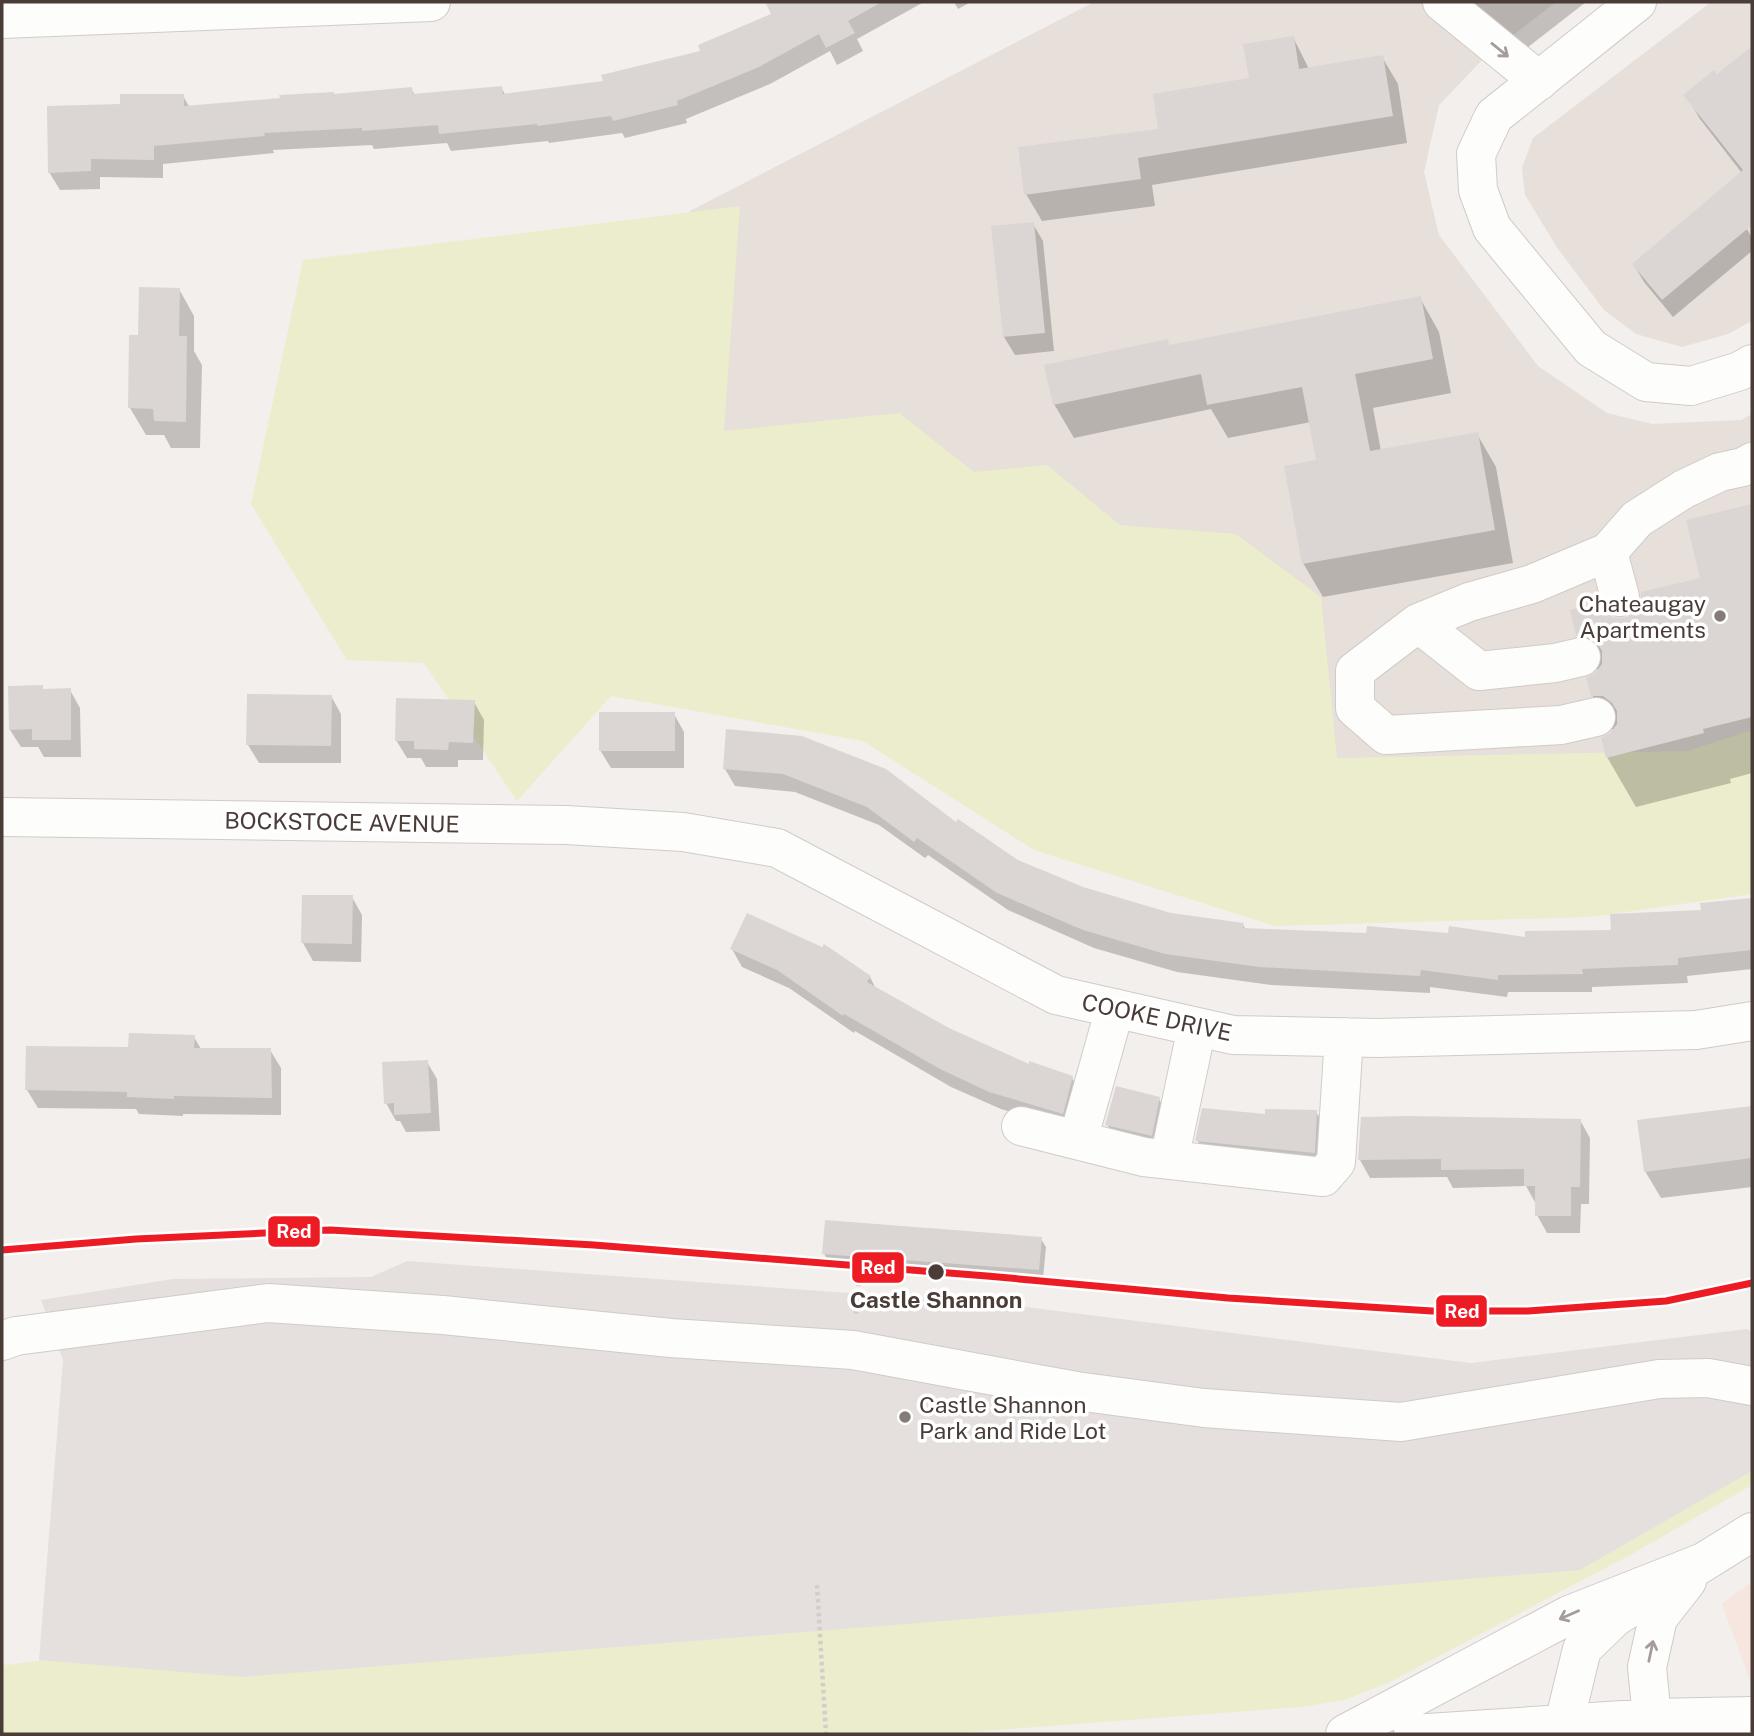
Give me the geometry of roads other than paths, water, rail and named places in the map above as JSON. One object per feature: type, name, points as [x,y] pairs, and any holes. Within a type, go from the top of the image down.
[{"type":"street","points":[[2,19],[431,2]]},
{"type":"street","points":[[1637,2],[1494,116],[1476,154],[1478,190],[1492,228],[1591,348],[1646,382],[1691,386],[1740,371],[1752,364]]},
{"type":"street","points":[[1452,10],[1539,81]]},
{"type":"street","points":[[1596,717],[1561,725],[1441,734],[1386,735],[1355,708],[1355,671],[1418,623],[1469,602],[1532,584],[1608,552],[1637,519],[1684,489],[1720,472],[1752,462]]},
{"type":"street","points":[[1608,552],[1620,597]]},
{"type":"street","points":[[1418,623],[1479,671],[1555,663],[1581,657]]},
{"type":"street","name":"BOCKSTOCE AVENUE","points":[[2,817],[566,825],[683,832]]},
{"type":"street","name":"COOKE DRIVE","points":[[683,832],[777,848],[1055,995],[1233,1035],[1343,1037],[1696,1030],[1752,1021]]},
{"type":"street","points":[[1078,1140],[1115,1008]]},
{"type":"street","points":[[1169,1160],[1197,1027]]},
{"type":"street","points":[[1021,1126],[1144,1157],[1323,1177],[1336,1162],[1343,1037]]},
{"type":"street","points":[[2,1341],[16,1336],[268,1303],[443,1315],[671,1338],[853,1350],[1089,1393],[1205,1408],[1401,1422],[1659,1379],[1708,1378],[1752,1386]]},
{"type":"street","points":[[1564,1723],[1581,1648],[1615,1617],[1752,1532]]},
{"type":"street","points":[[1652,1718],[1647,1667],[1658,1618],[1701,1563]]},
{"type":"street","points":[[1345,1734],[1569,1615],[1701,1563]]},
{"type":"street","points":[[1413,1734],[1652,1718],[1752,1716]]},
{"type":"place","name":"Chateaugay Apartments","points":[[1720,616]]},
{"type":"place","name":"Castle Shannon","points":[[936,1272]]},
{"type":"place","name":"Castle Shannon Park and Ride Lot","points":[[905,1417]]}]
